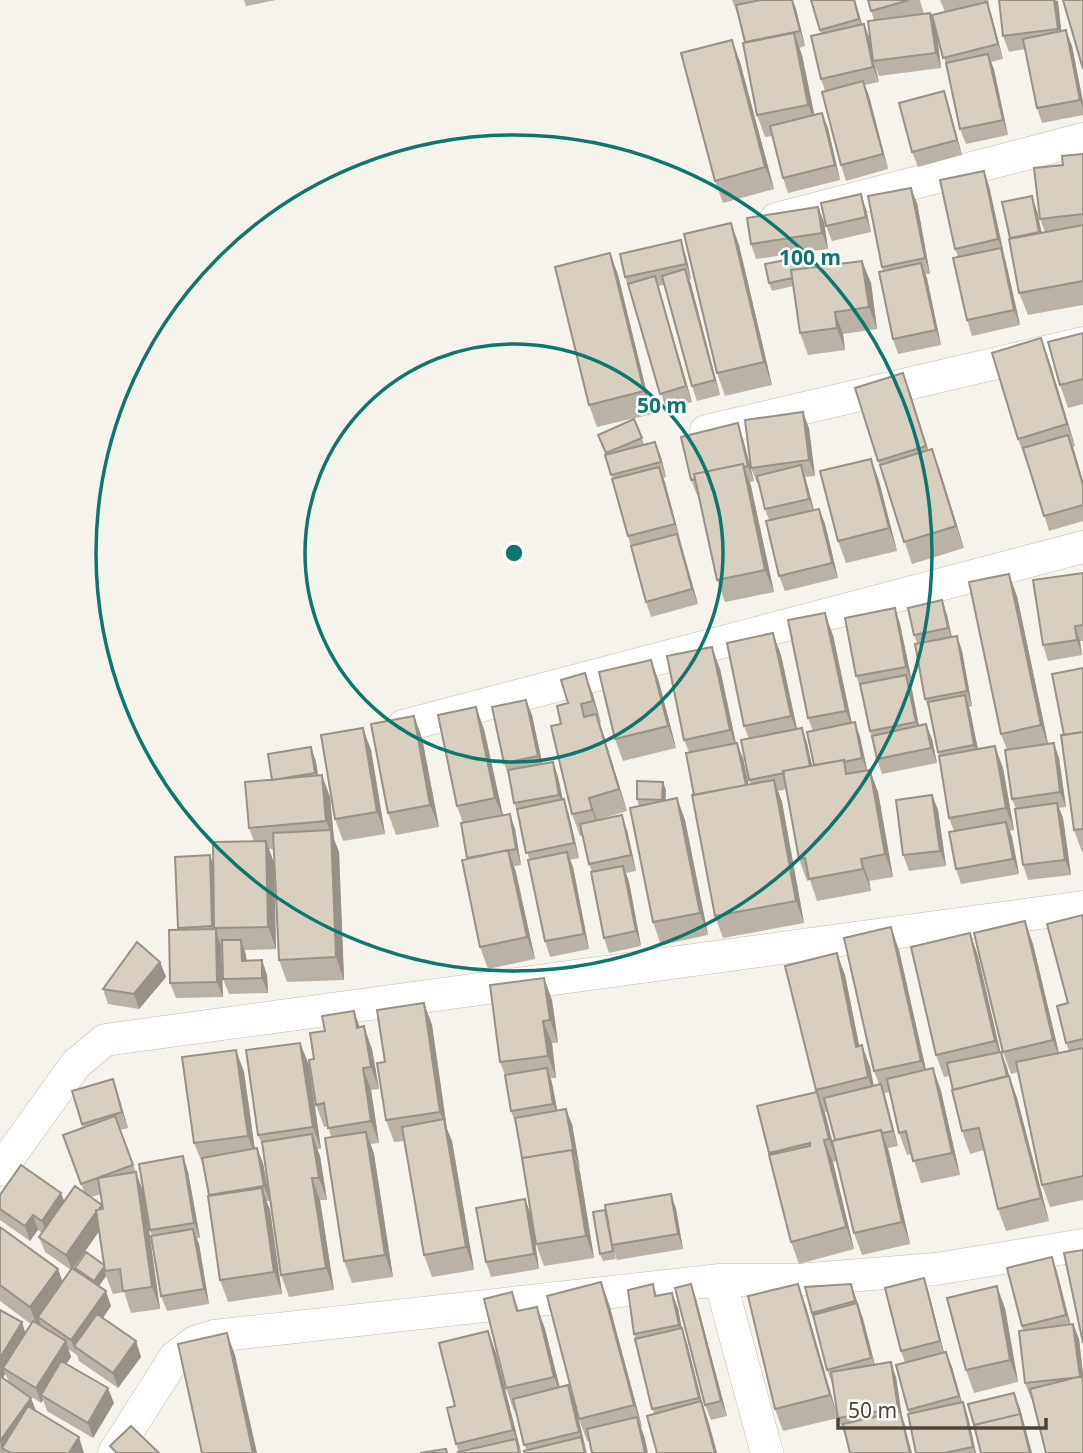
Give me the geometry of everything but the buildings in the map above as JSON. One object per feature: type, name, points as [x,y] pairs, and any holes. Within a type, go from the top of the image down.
[{"type":"street","points":[[760,224],[1083,139]]},
{"type":"street","points":[[706,431],[1083,343]]},
{"type":"street","points":[[403,726],[1083,547]]},
{"type":"street","points":[[0,1170],[76,1064],[105,1040],[1083,907]]},
{"type":"street","points":[[114,1453],[175,1357],[195,1342],[214,1336],[720,1280],[797,1280],[936,1269],[1083,1245]]},
{"type":"street","points":[[720,1280],[767,1453]]}]
